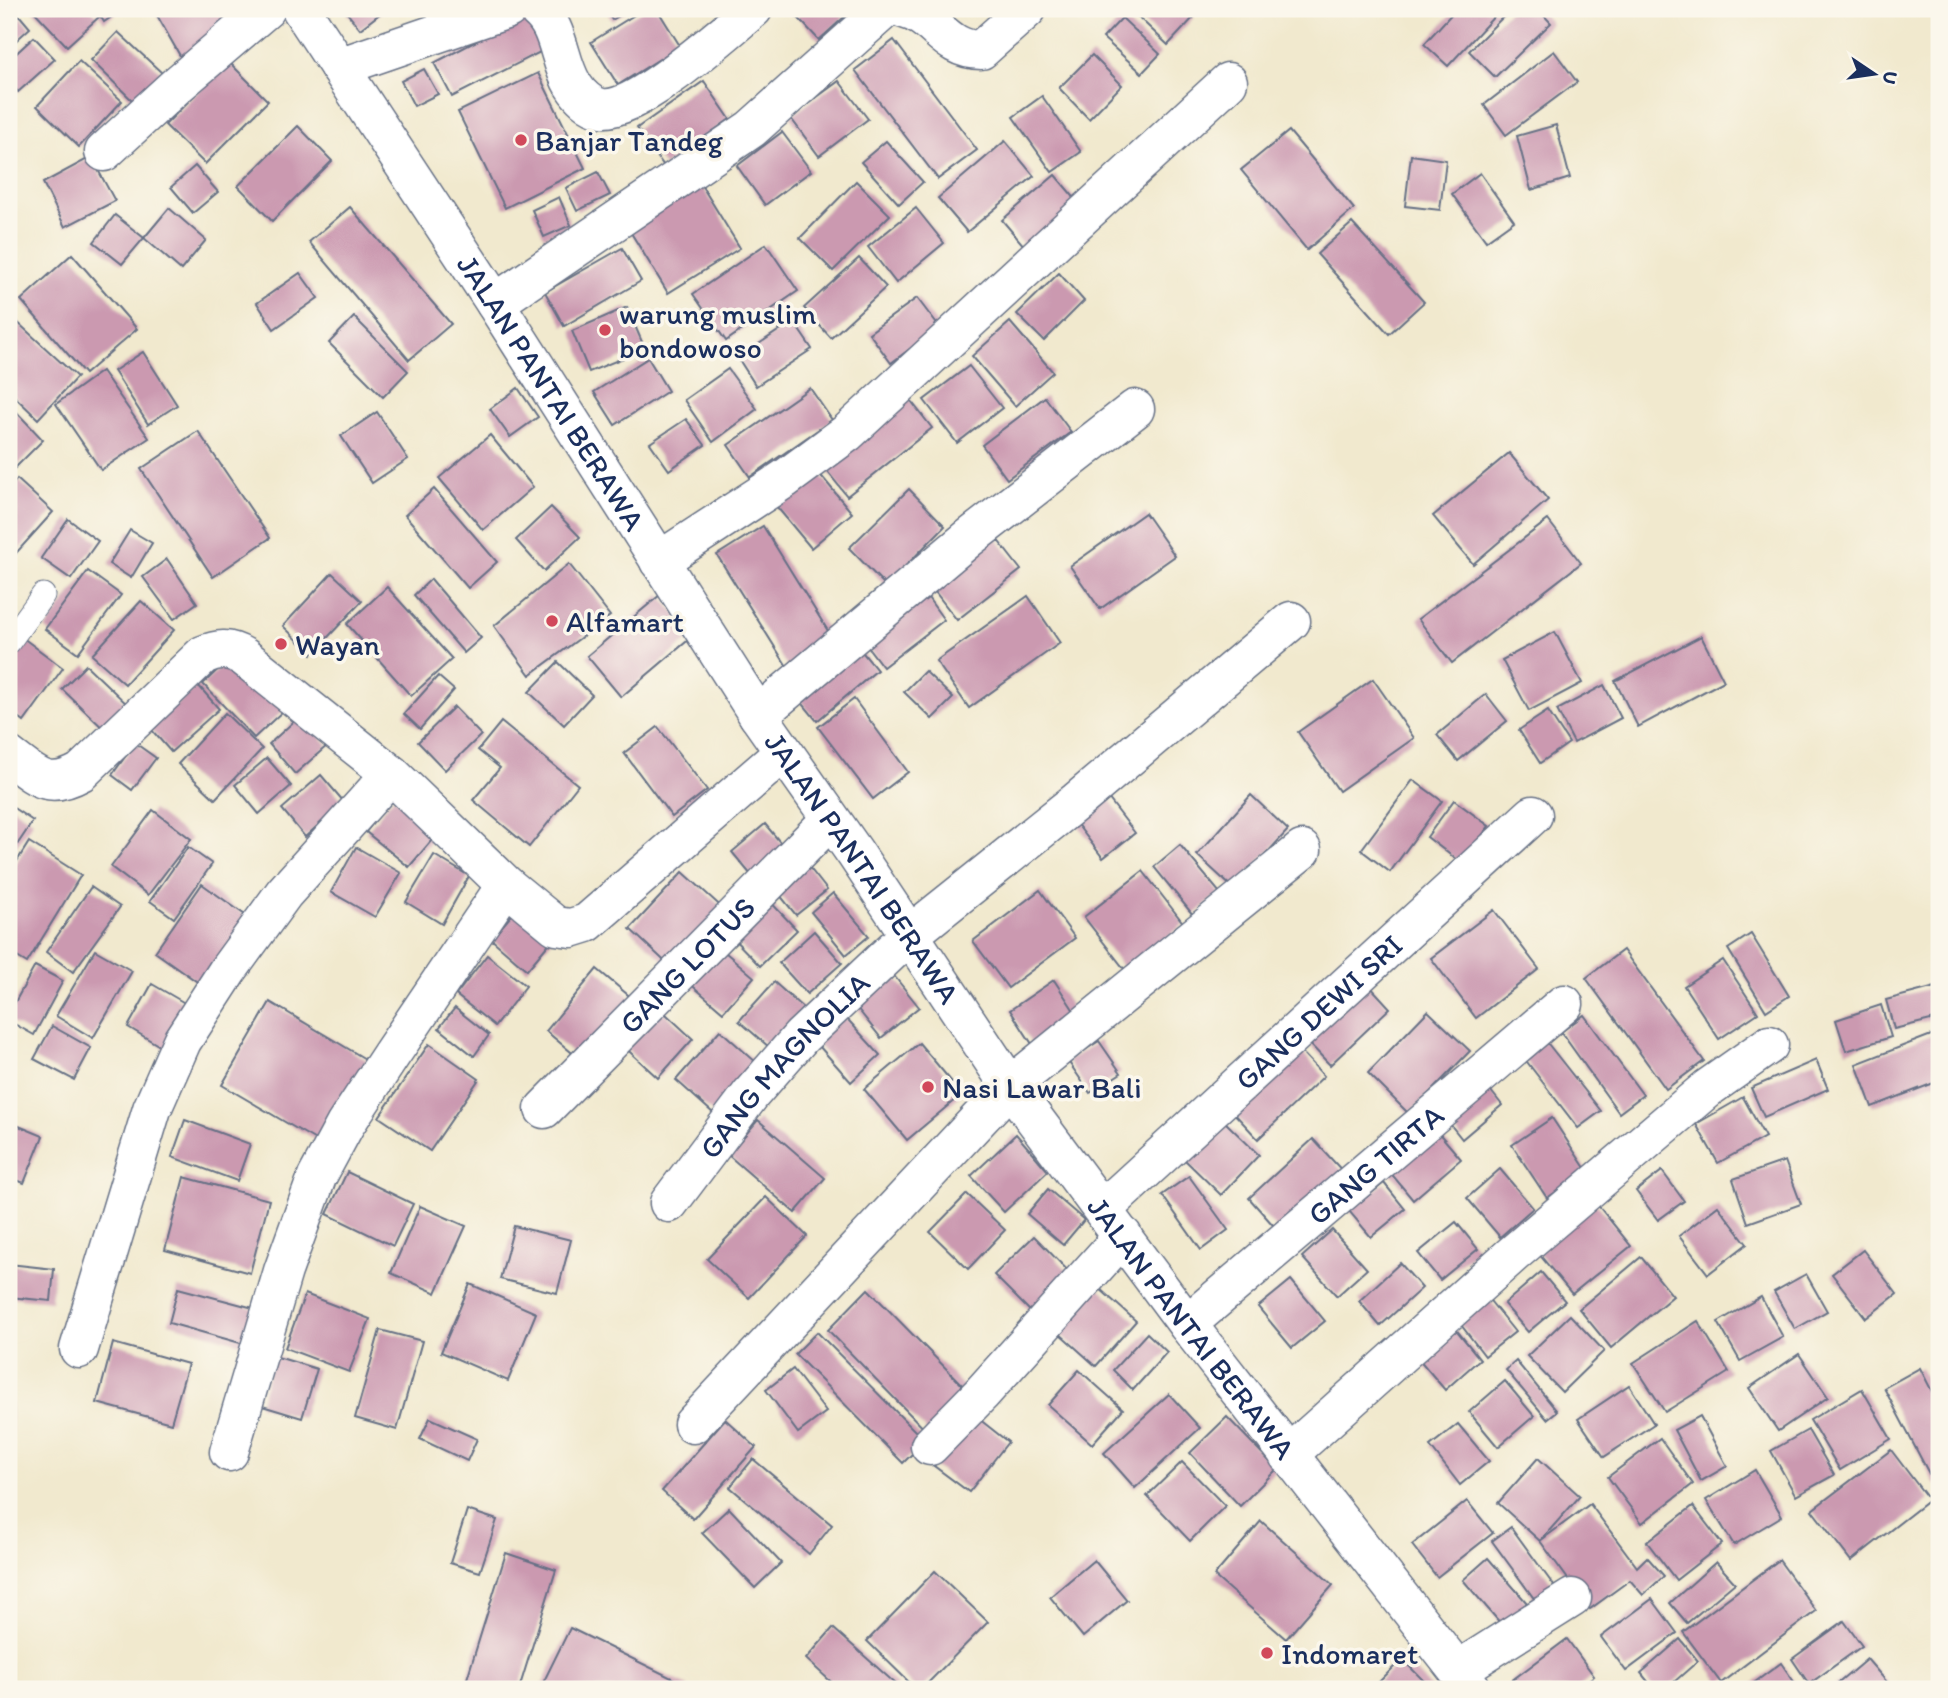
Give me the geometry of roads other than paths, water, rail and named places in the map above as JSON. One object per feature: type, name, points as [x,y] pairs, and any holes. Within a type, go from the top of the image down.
[{"type":"street","points":[[104,152],[177,85],[267,9]]},
{"type":"street","name":"JALAN PANTAI BERAWA","points":[[301,9],[495,303],[783,753],[1010,1086],[1187,1324],[1465,1680]]},
{"type":"street","points":[[340,67],[508,9]]},
{"type":"street","points":[[537,9],[548,17],[572,83],[585,100],[602,108],[622,104],[657,86],[753,9]]},
{"type":"street","points":[[495,303],[751,129],[885,9]]},
{"type":"street","points":[[904,9],[915,12],[955,45],[968,50],[981,50],[1027,9]]},
{"type":"street","points":[[659,561],[786,478],[847,433],[1228,82]]},
{"type":"street","points":[[758,715],[969,538],[1135,409]]},
{"type":"street","name":"GANG MAGNOLIA","points":[[668,1203],[751,1094],[802,1037],[908,936],[1077,801],[1290,621]]},
{"type":"street","points":[[9,756],[50,782],[66,780],[81,772],[203,655],[218,649],[233,651],[391,774],[506,885],[556,926],[571,928],[587,923],[783,753]]},
{"type":"street","points":[[79,1349],[152,1109],[182,1041],[228,970],[285,893],[391,774]]},
{"type":"street","name":"GANG DEWI SRI","points":[[930,1446],[981,1394],[1113,1222],[1533,815]]},
{"type":"street","name":"GANG LOTUS","points":[[544,1109],[830,820]]},
{"type":"street","points":[[693,1424],[1010,1086],[1302,850]]},
{"type":"street","points":[[229,1452],[283,1271],[317,1177],[345,1125],[506,885]]},
{"type":"street","name":"GANG TIRTA","points":[[1187,1324],[1564,1004]]},
{"type":"street","points":[[1288,1455],[1513,1254],[1707,1088],[1769,1045]]},
{"type":"street","points":[[1465,1680],[1572,1598]]},
{"type":"lane","points":[[9,642],[43,595]]},
{"type":"place","name":"Banjar Tandeg","points":[[521,140]]},
{"type":"place","name":"warung muslim bondowoso","points":[[605,330]]},
{"type":"place","name":"Alfamart","points":[[552,621]]},
{"type":"place","name":"Wayan","points":[[281,644]]},
{"type":"place","name":"Nasi Lawar Bali","points":[[928,1087]]},
{"type":"place","name":"Indomaret","points":[[1267,1653]]}]
